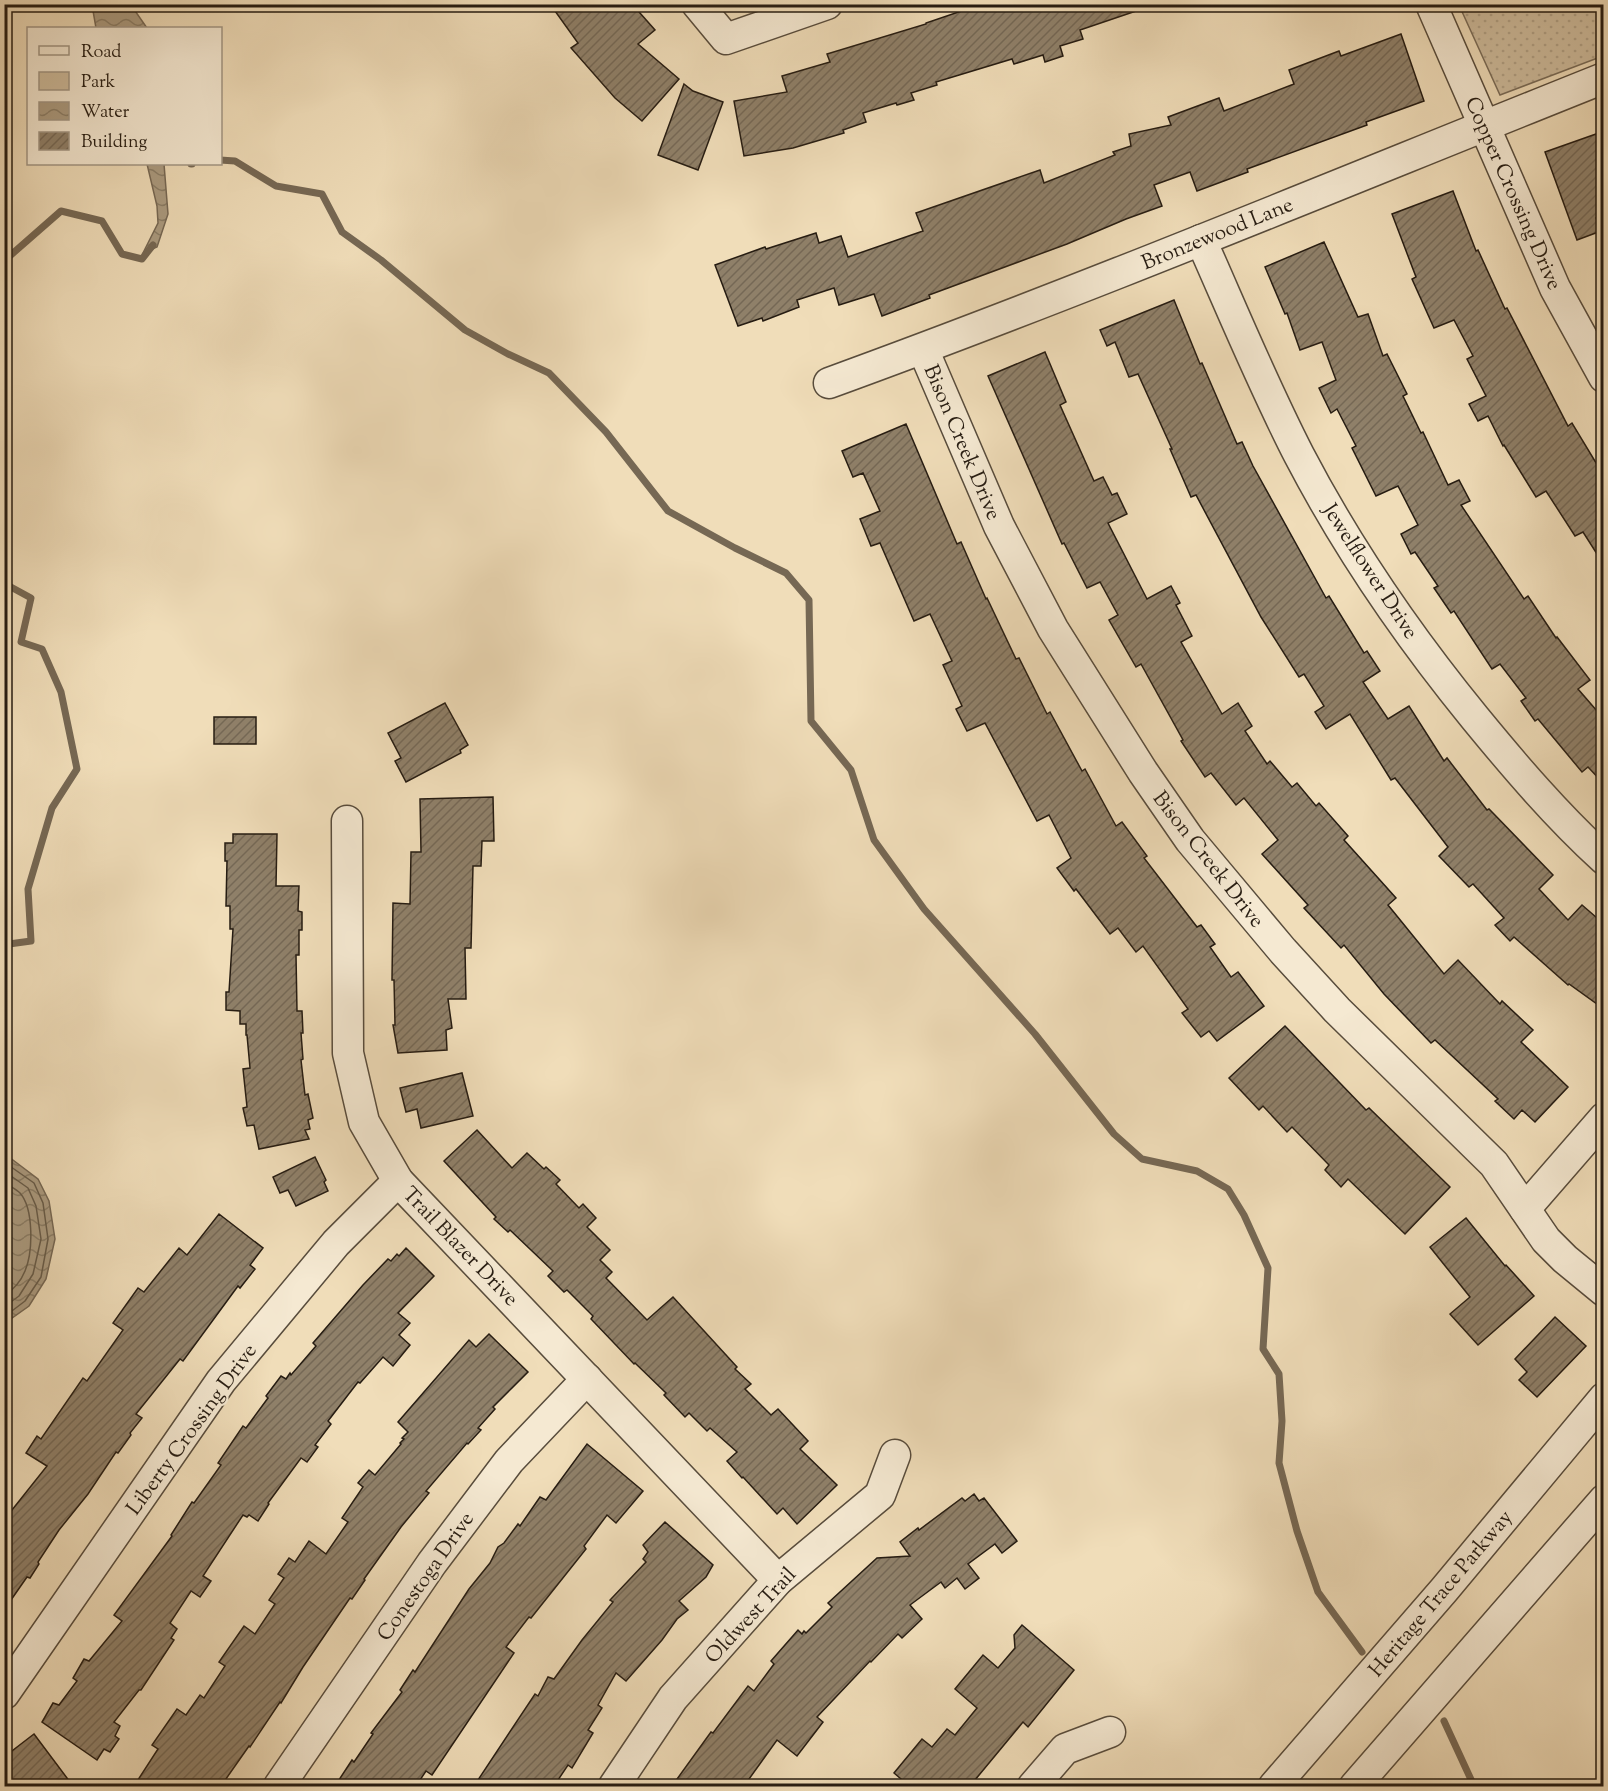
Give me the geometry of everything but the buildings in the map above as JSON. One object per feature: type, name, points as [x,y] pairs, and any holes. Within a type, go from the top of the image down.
[{"type":"street","points":[[697,4],[726,39],[827,4]]},
{"type":"street","name":"Copper Crossing Drive","points":[[1431,4],[1555,288],[1604,377]]},
{"type":"street","name":"Bronzewood Lane","points":[[829,383],[923,349],[1201,240],[1604,78]]},
{"type":"street","name":"Jewelflower Drive","points":[[1201,240],[1300,456],[1367,572],[1456,695],[1552,808],[1604,859]]},
{"type":"street","name":"Bison Creek Drive","points":[[923,349],[999,526],[1053,629],[1143,772],[1190,840],[1276,943],[1337,1011],[1494,1164],[1546,1240],[1604,1291]]},
{"type":"street","name":"Trail Blazer Drive","points":[[347,821],[348,1053],[364,1122],[399,1181],[778,1580]]},
{"type":"street","points":[[1525,1209],[1604,1118]]},
{"type":"street","name":"Liberty Crossing Drive","points":[[4,1694],[221,1381],[336,1243],[399,1181]]},
{"type":"street","name":"Conestoga Drive","points":[[279,1786],[432,1563],[509,1461],[587,1379]]},
{"type":"street","name":"Heritage Trace Parkway","points":[[1274,1786],[1451,1581],[1604,1398]]},
{"type":"street","name":"Oldwest Trail","points":[[614,1786],[673,1698],[778,1580],[880,1495],[895,1455]]},
{"type":"street","points":[[1355,1786],[1604,1500]]},
{"type":"street","points":[[1033,1786],[1065,1749],[1110,1732]]},
{"type":"green space","points":[[1459,5],[1603,5],[1603,56],[1500,95]]},
{"type":"water","points":[[92,5],[131,5],[146,27],[96,27]]},
{"type":"water","points":[[147,165],[164,165],[168,214],[157,247],[143,253],[158,223],[157,206]]},
{"type":"water","points":[[5,1154],[38,1179],[49,1201],[55,1239],[46,1279],[29,1306],[5,1323]]},
{"type":"waterway","points":[[222,160],[235,161],[276,186],[322,194],[342,232],[381,260],[465,330],[549,373],[606,432],[668,511],[786,573],[809,600],[811,721],[851,770],[874,840],[924,909],[1035,1034],[1114,1134],[1142,1159],[1197,1171],[1228,1189],[1244,1215],[1268,1268],[1263,1349],[1279,1374],[1282,1421],[1279,1463],[1297,1531],[1318,1592],[1362,1652]]},
{"type":"waterway","points":[[4,261],[61,211],[102,221],[122,254],[142,259],[153,245]]},
{"type":"waterway","points":[[4,586],[9,586],[31,598],[21,642],[42,649],[61,692],[77,769],[52,808],[28,889],[31,941],[4,943]]},
{"type":"waterway","points":[[1444,1721],[1474,1786]]}]
